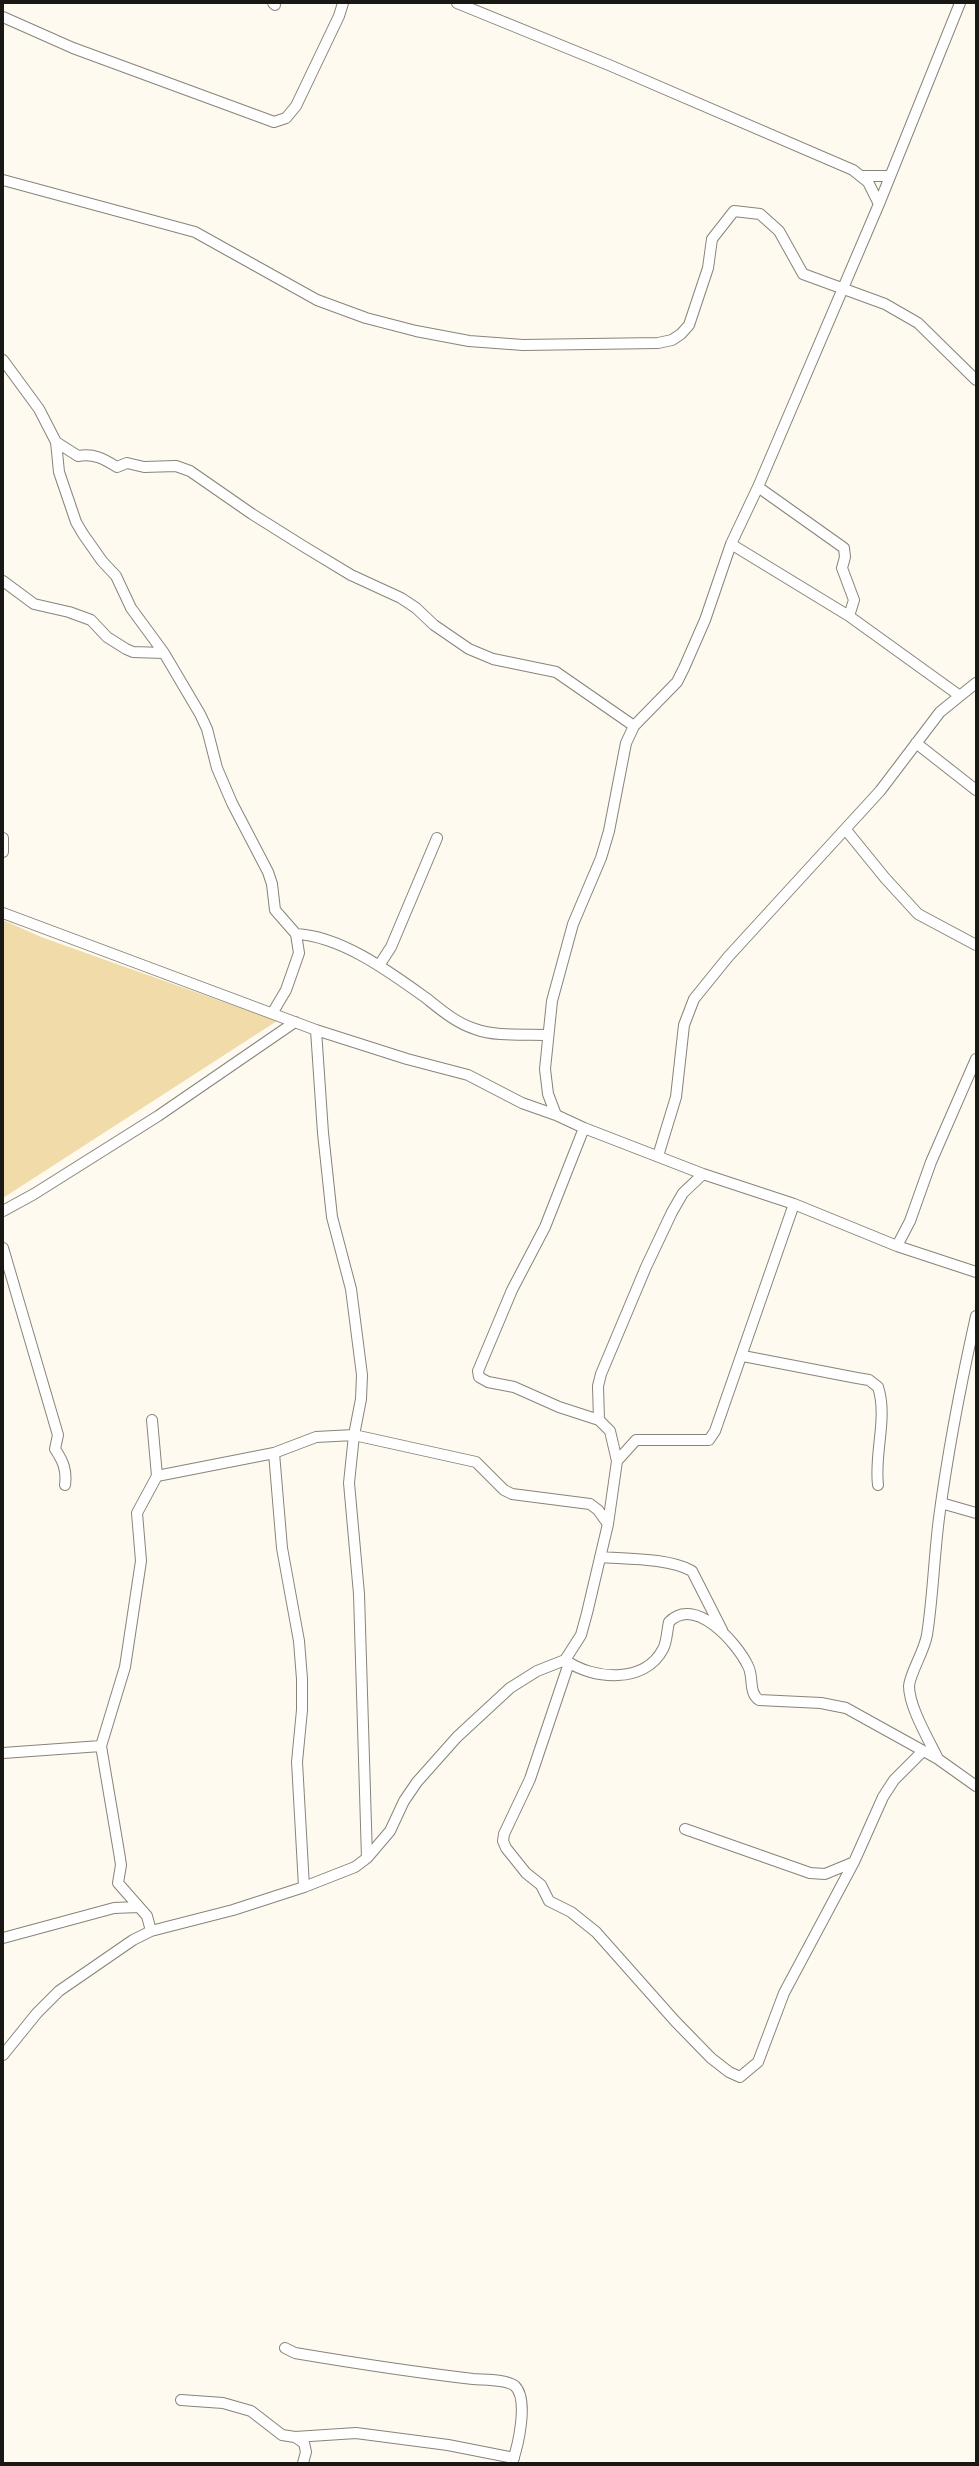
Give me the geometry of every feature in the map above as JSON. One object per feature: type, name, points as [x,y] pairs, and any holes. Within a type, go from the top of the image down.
[{"type":"street","points":[[3,17],[73,48],[274,122],[286,118],[296,106],[340,16],[343,3]]},
{"type":"street","points":[[457,3],[615,68],[863,176],[890,176]]},
{"type":"street","points":[[556,1115],[548,1094],[545,1069],[548,1035],[559,974],[573,924],[601,858],[609,831],[626,743],[634,726],[677,682],[705,620],[731,544],[758,487],[842,287],[879,204],[960,3]]},
{"type":"street","points":[[863,176],[879,204]]},
{"type":"street","points":[[3,180],[194,232],[317,300],[366,318],[416,331],[469,341],[523,345],[658,342],[672,340],[681,334],[689,325],[708,268],[712,239],[734,211],[760,214],[779,231],[803,274],[885,304],[918,323],[976,380]]},
{"type":"street","points":[[3,360],[40,409],[56,442],[59,472],[76,522],[102,561],[116,576],[124,596],[131,608],[136,613],[138,621],[164,653],[207,729],[217,768],[232,803],[268,872],[272,884],[275,910],[282,921],[296,934],[316,936],[380,964],[455,1020],[475,1029],[496,1033],[548,1035]]},
{"type":"street","points":[[56,442],[78,456],[89,454],[104,458],[117,467],[127,463],[144,467],[176,466],[190,471],[252,514],[316,555],[350,575],[401,598],[416,608],[434,626],[469,649],[493,659],[556,672],[634,726]]},
{"type":"street","points":[[758,487],[844,548],[845,557],[842,568],[854,600],[849,616]]},
{"type":"street","points":[[731,544],[849,616],[960,696]]},
{"type":"street","points":[[3,581],[34,604],[69,612],[91,620],[107,636],[126,649],[140,653],[164,653]]},
{"type":"street","points":[[658,1156],[676,1097],[684,1025],[694,1000],[728,957],[846,830],[880,791],[940,712],[976,683]]},
{"type":"street","points":[[916,743],[976,790]]},
{"type":"street","points":[[846,830],[889,884],[918,914],[976,945]]},
{"type":"street","points":[[3,838],[3,852]]},
{"type":"street","points":[[380,964],[391,947],[438,838]]},
{"type":"street","points":[[3,913],[273,1012],[316,1030],[407,1059],[468,1075],[522,1103],[556,1115],[584,1128],[703,1174],[794,1204],[897,1246],[976,1272]]},
{"type":"street","points":[[273,1012],[286,990],[299,953],[296,934]]},
{"type":"street","points":[[3,1211],[34,1194],[158,1116],[295,1022]]},
{"type":"street","points":[[316,1030],[323,1133],[332,1217],[351,1289],[362,1375],[362,1399],[354,1434],[349,1483],[359,1594],[367,1858]]},
{"type":"street","points":[[897,1246],[910,1221],[932,1162],[976,1059]]},
{"type":"street","points":[[584,1128],[545,1227],[509,1297],[478,1370],[479,1377],[488,1382],[514,1387],[559,1407],[599,1420],[610,1431],[617,1461],[608,1524],[581,1635],[567,1661],[530,1779],[503,1841],[506,1848],[526,1873],[541,1884],[549,1901],[571,1912],[596,1932],[674,2021],[711,2058],[729,2072],[740,2077],[758,2062],[784,1993],[854,1862],[883,1797],[894,1780],[924,1751]]},
{"type":"street","points":[[599,1420],[598,1386],[601,1374],[631,1303],[683,1193],[703,1174]]},
{"type":"street","points":[[617,1461],[636,1440],[709,1440],[715,1432],[743,1356],[794,1204]]},
{"type":"street","points":[[3,1248],[58,1435],[55,1449],[67,1474],[65,1485]]},
{"type":"street","points":[[938,1759],[919,1717],[909,1688],[910,1679],[922,1654],[926,1636],[941,1503],[953,1421],[976,1316]]},
{"type":"street","points":[[743,1356],[868,1380],[878,1387],[881,1433],[877,1460],[878,1485]]},
{"type":"street","points":[[151,1931],[147,1916],[118,1883],[120,1858],[101,1746],[125,1667],[141,1560],[136,1517],[158,1476],[152,1420]]},
{"type":"street","points":[[158,1476],[274,1453],[316,1437],[354,1434],[476,1462],[504,1490],[512,1494],[590,1504],[598,1510],[608,1524]]},
{"type":"street","points":[[274,1453],[282,1548],[299,1641],[302,1710],[297,1762],[304,1887]]},
{"type":"street","points":[[941,1503],[976,1513]]},
{"type":"street","points":[[600,1557],[684,1566],[692,1571],[723,1632],[748,1664],[753,1692],[759,1700],[821,1703],[846,1708],[938,1759],[976,1786]]},
{"type":"street","points":[[3,2055],[37,2013],[59,1991],[127,1944],[151,1931],[233,1910],[304,1887],[354,1867],[367,1858],[390,1831],[404,1801],[417,1782],[452,1742],[510,1688],[537,1671],[567,1661],[600,1674],[638,1672],[664,1648],[669,1622],[680,1614],[688,1613],[701,1616],[723,1632]]},
{"type":"street","points":[[3,1753],[101,1746]]},
{"type":"street","points":[[685,1829],[810,1873],[825,1874],[854,1862]]},
{"type":"street","points":[[3,1938],[114,1908],[138,1907]]},
{"type":"street","points":[[181,2400],[223,2403],[251,2411],[282,2435],[295,2437],[356,2433],[448,2445],[513,2461],[522,2415],[519,2392],[514,2386],[490,2380],[363,2366],[295,2353],[285,2348]]},
{"type":"street","points":[[295,2437],[304,2443],[306,2452],[303,2463]]},
{"type":"shaded area","points":[[3,920],[41,937],[277,1021],[3,1198]]}]
